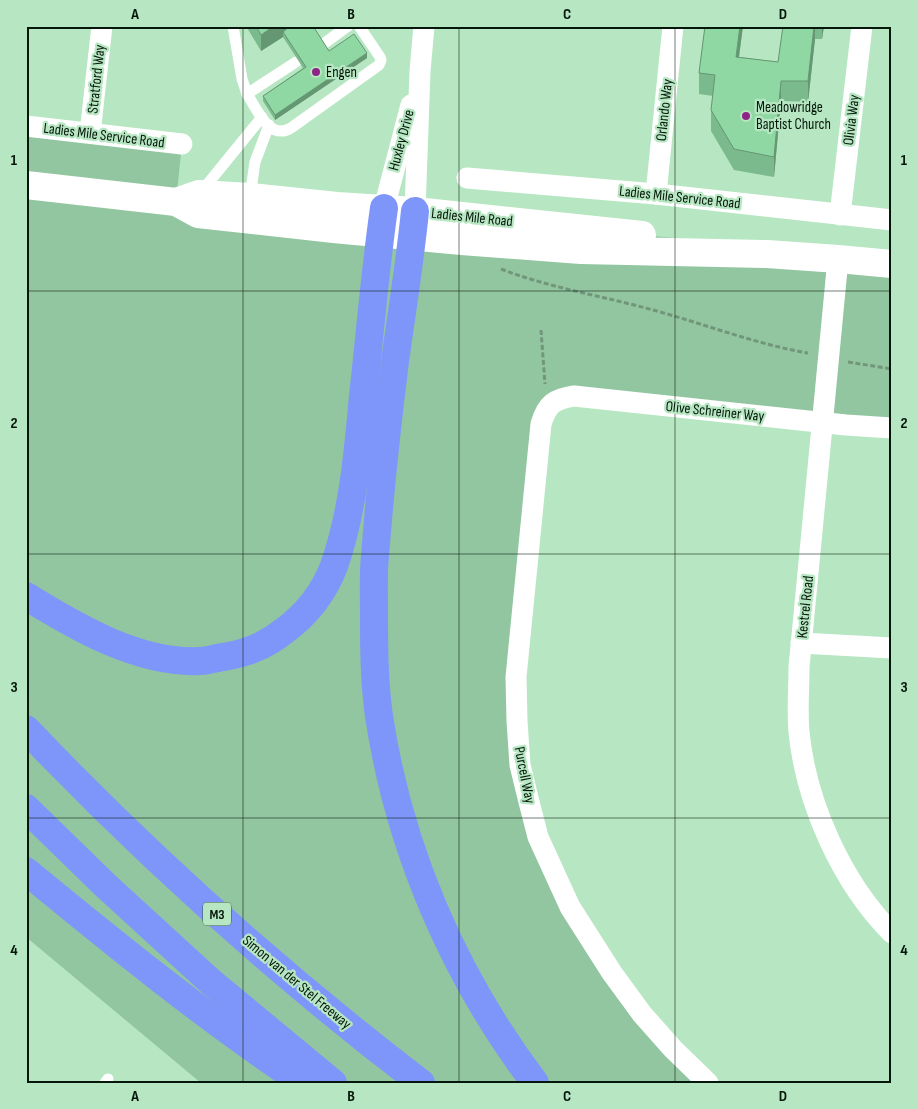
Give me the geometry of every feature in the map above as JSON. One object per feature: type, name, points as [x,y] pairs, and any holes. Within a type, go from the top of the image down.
[{"type":"highway","points":[[26,596],[94,635],[162,658],[200,661],[241,654],[269,642],[296,622],[316,600],[333,568],[346,526],[358,449],[382,221]]},
{"type":"highway","points":[[414,224],[395,360],[374,558],[375,669],[379,716],[387,762],[404,828],[428,896],[462,970],[511,1051],[535,1083]]},
{"type":"highway","name":"Simon van der Stel Freeway","points":[[26,729],[134,837],[228,924],[379,1051],[421,1083]]},
{"type":"highway","points":[[26,808],[105,885],[210,982],[333,1083]]},
{"type":"highway","points":[[26,871],[183,998],[303,1083]]},
{"type":"main road","name":"Ladies Mile Road","points":[[26,185],[188,198],[250,197],[382,221]]},
{"type":"main road","name":"Ladies Mile Road","points":[[188,198],[198,214],[382,221],[414,224],[581,250],[767,254],[892,264]]},
{"type":"street","name":"Stratford Way","points":[[90,133],[102,26]]},
{"type":"street","name":"Huxley Drive","points":[[414,224],[420,71],[424,26]]},
{"type":"street","name":"Orlando Way","points":[[656,194],[673,26]]},
{"type":"street","name":"Olivia Way","points":[[840,215],[862,26]]},
{"type":"street","name":"Huxley Drive","points":[[382,221],[420,71]]},
{"type":"street","name":"Ladies Mile Service Road","points":[[26,126],[182,144]]},
{"type":"street","name":"Ladies Mile Service Road","points":[[468,178],[656,194],[892,220]]},
{"type":"street","name":"Kestrel Road","points":[[838,259],[799,667],[799,732],[805,770],[817,810],[848,878],[867,905],[892,933]]},
{"type":"street","name":"Olive Schreiner Way","points":[[548,408],[561,398],[574,396],[892,428]]},
{"type":"street","name":"Purcell Way","points":[[548,408],[542,424],[516,677],[520,765],[538,837],[570,907],[612,973],[642,1014],[672,1049],[708,1083]]},
{"type":"street","points":[[801,643],[892,648]]},
{"type":"lane","points":[[233,26],[242,79],[248,94],[265,121],[274,131],[287,131],[379,65],[380,57],[365,28]]},
{"type":"lane","points":[[322,45],[348,26]]},
{"type":"lane","points":[[248,94],[296,62]]},
{"type":"lane","points":[[250,197],[255,162],[265,121]]},
{"type":"lane","points":[[188,198],[265,121]]},
{"type":"path","points":[[500,268],[524,278],[654,310],[782,349],[892,369]]},
{"type":"path","points":[[542,330],[548,408]]},
{"type":"green space","points":[[26,126],[182,144],[176,202],[633,234],[716,242],[892,264],[892,428],[574,396],[545,413],[520,765],[570,907],[708,1083],[201,1083],[26,937]]},
{"type":"building","points":[[256,26],[274,26],[261,35]]},
{"type":"building","points":[[290,26],[313,26],[329,51],[354,34],[367,53],[275,115],[263,96],[306,67],[283,32]]},
{"type":"building","name":"Meadowridge Baptist Church","points":[[705,26],[740,26],[736,57],[778,62],[783,26],[814,26],[808,81],[781,81],[774,157],[734,149],[711,110],[715,75],[699,73]]},
{"type":"place","name":"Engen","points":[[316,72]]},
{"type":"place","name":"Meadowridge Baptist Church","points":[[746,116]]}]
